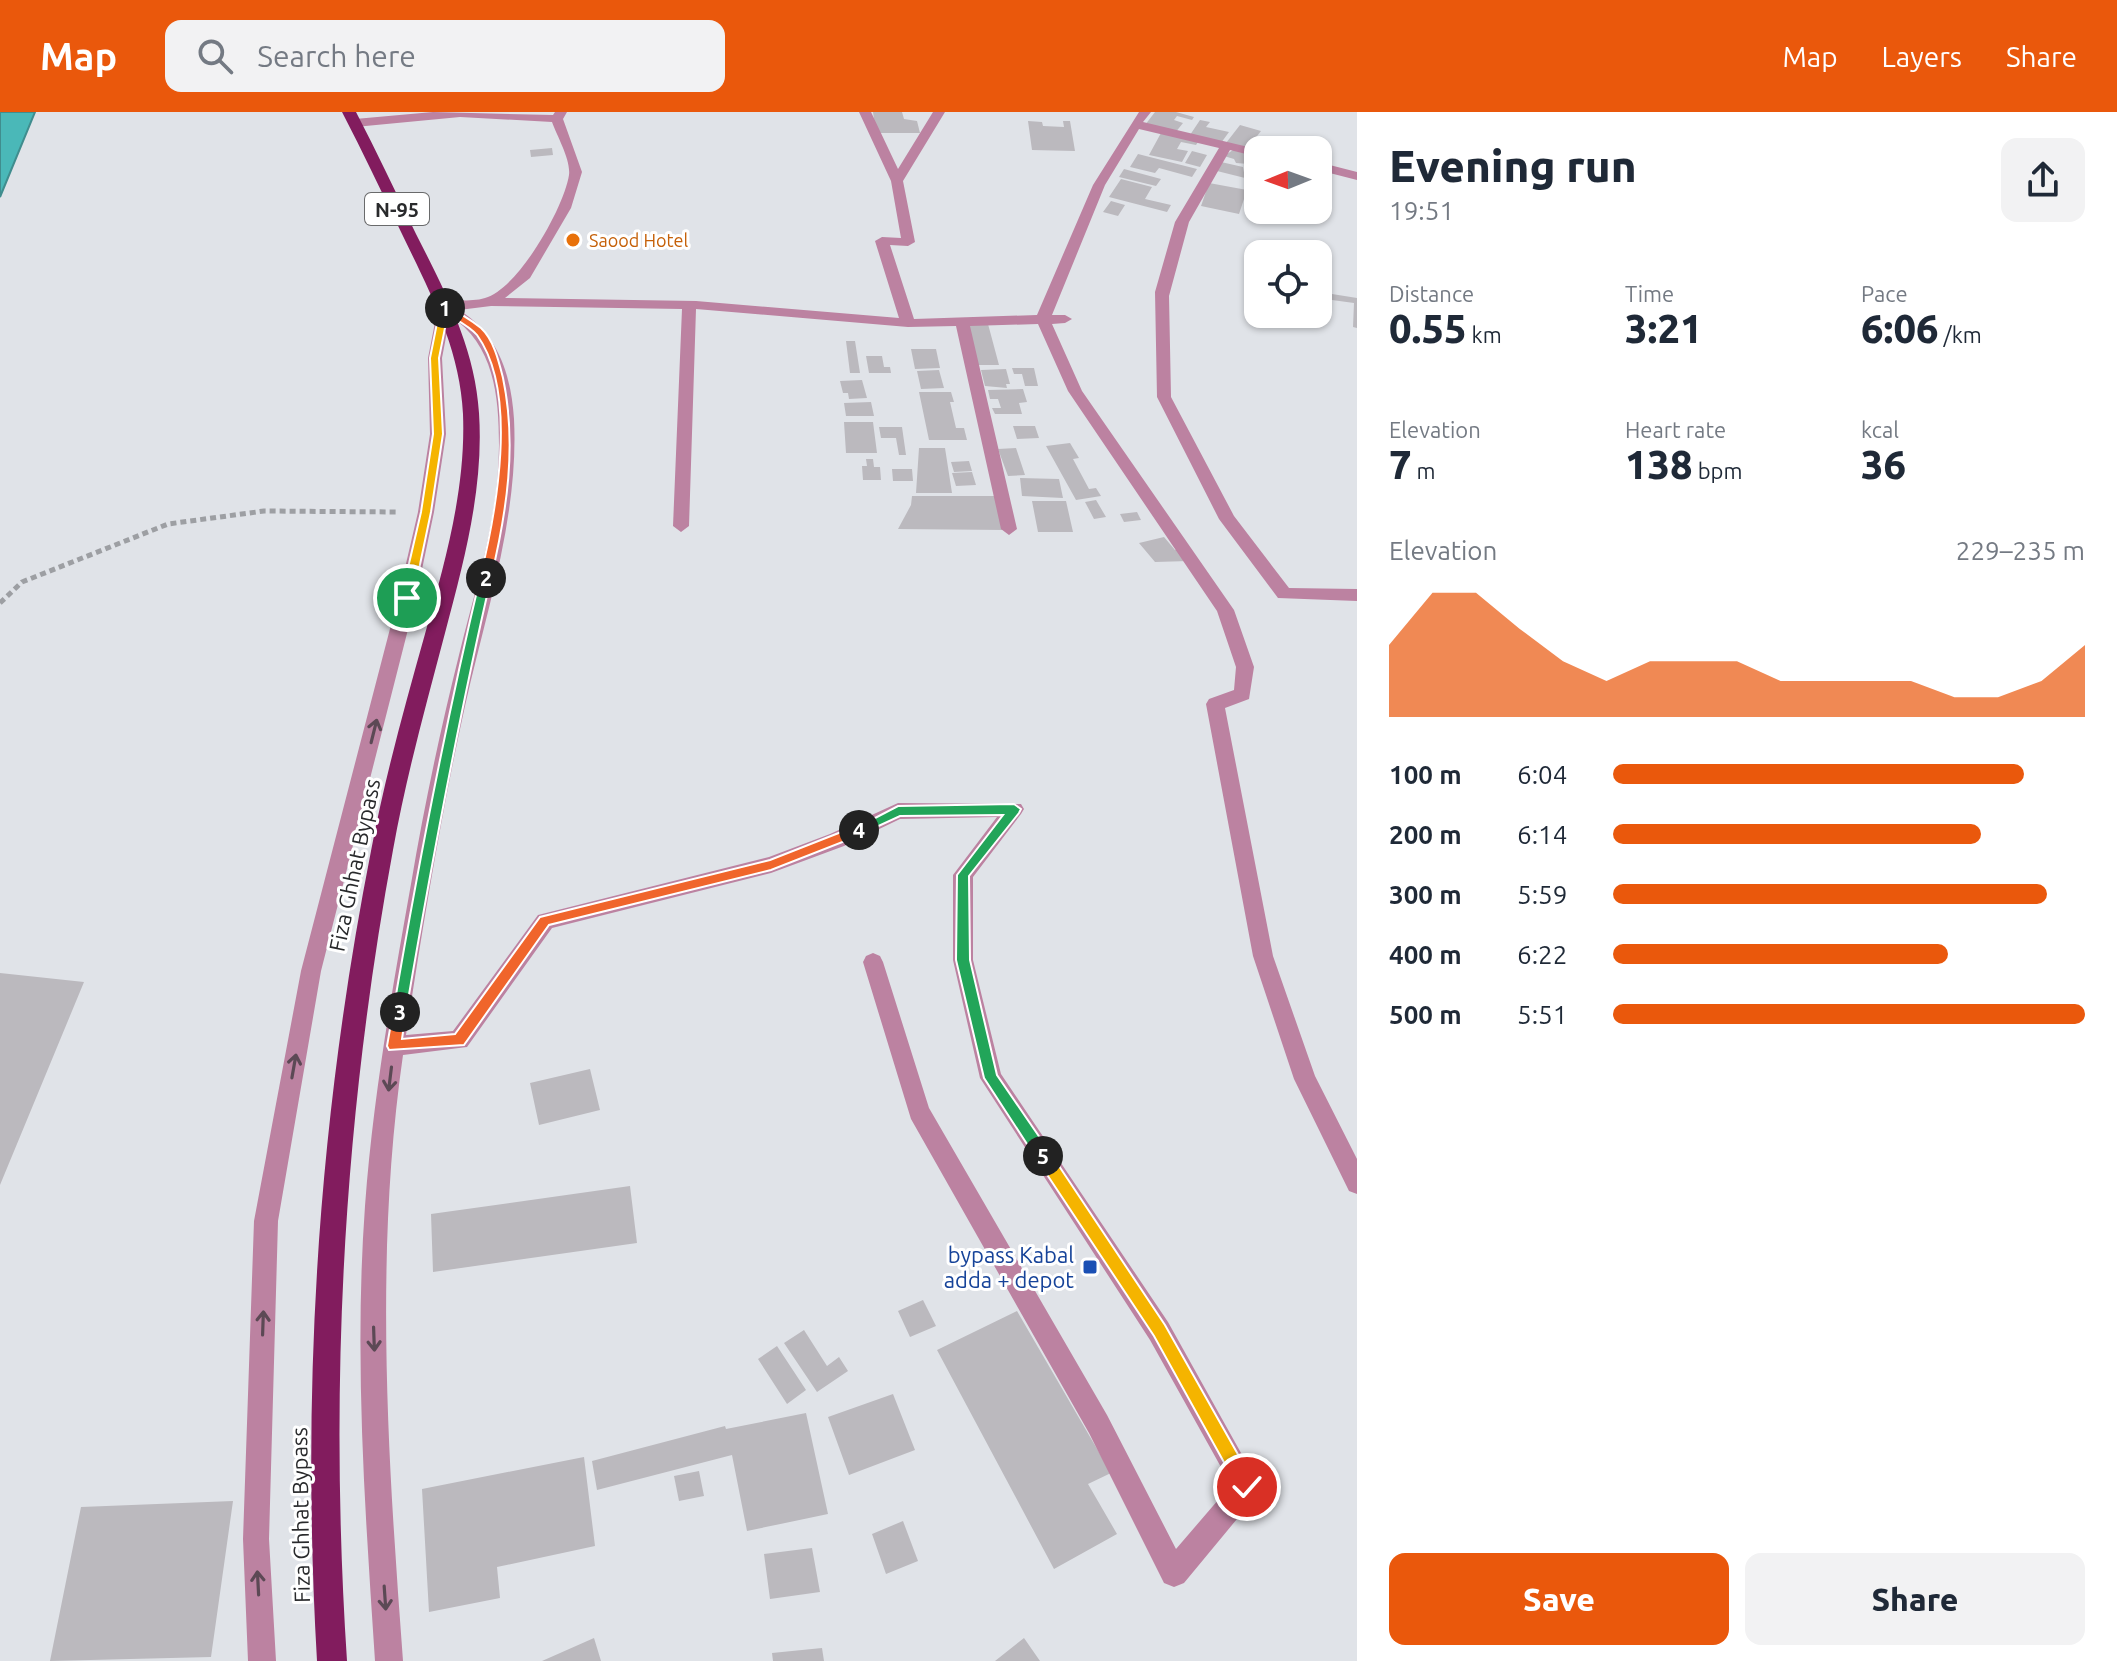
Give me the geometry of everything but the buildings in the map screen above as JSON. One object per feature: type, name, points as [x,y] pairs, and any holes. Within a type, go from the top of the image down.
[{"type":"highway","name":"Fiza Ghhat Bypass","points":[[332,1661],[325,1571],[324,1331],[334,1174],[362,956],[383,844],[463,530],[471,439],[471,412],[463,359],[445,307],[352,118]]},
{"type":"street","points":[[865,112],[897,181],[908,242],[882,241],[908,323]]},
{"type":"street","points":[[897,181],[939,112]]},
{"type":"street","points":[[1145,112],[1101,183],[1043,319],[1075,391],[1225,610],[1245,667],[1243,694],[1215,704],[1263,956],[1305,1079],[1357,1183]]},
{"type":"street","points":[[352,118],[460,113],[559,115],[576,172],[568,196],[523,278],[491,302]]},
{"type":"street","points":[[1135,124],[1244,150]]},
{"type":"street","points":[[1226,147],[1182,222],[1161,298],[1164,397],[1227,519],[1284,594],[1357,595]]},
{"type":"street","points":[[1332,170],[1357,176]]},
{"type":"street","points":[[445,307],[491,302],[689,305],[908,323],[1065,319]]},
{"type":"street","points":[[681,526],[689,305]]},
{"type":"street","points":[[262,1661],[256,1539],[266,1221],[311,971],[400,628],[426,512],[438,434],[435,358],[445,307]]},
{"type":"street","points":[[389,1661],[382,1564],[374,1328],[381,1146],[394,1046],[432,824],[496,535],[506,455],[506,416],[494,359],[479,331],[445,307]]},
{"type":"street","points":[[962,321],[1009,529]]},
{"type":"street","points":[[394,1046],[459,1040],[545,921],[771,865],[837,840],[898,811],[1014,809],[963,875],[963,960],[991,1078],[1159,1331],[1247,1487],[1174,1573],[1098,1424],[919,1112],[873,962]]},
{"type":"path","points":[[0,603],[22,582],[168,524],[264,511],[426,512]]},
{"type":"water","points":[[0,112],[35,112],[0,197]]},
{"type":"place","name":"Saood Hotel","points":[[573,240]]},
{"type":"place","name":"bypass Kabal adda + depot","points":[[1090,1267]]},
{"type":"route","points":[[407,598],[426,512],[438,434],[435,358],[445,307],[479,331],[494,359],[506,416],[506,455],[496,535],[461,683],[426,855],[394,1046],[459,1040],[545,921],[771,865],[837,840],[898,811],[1014,809],[963,875],[963,960],[991,1078],[1159,1331],[1247,1487]]}]
